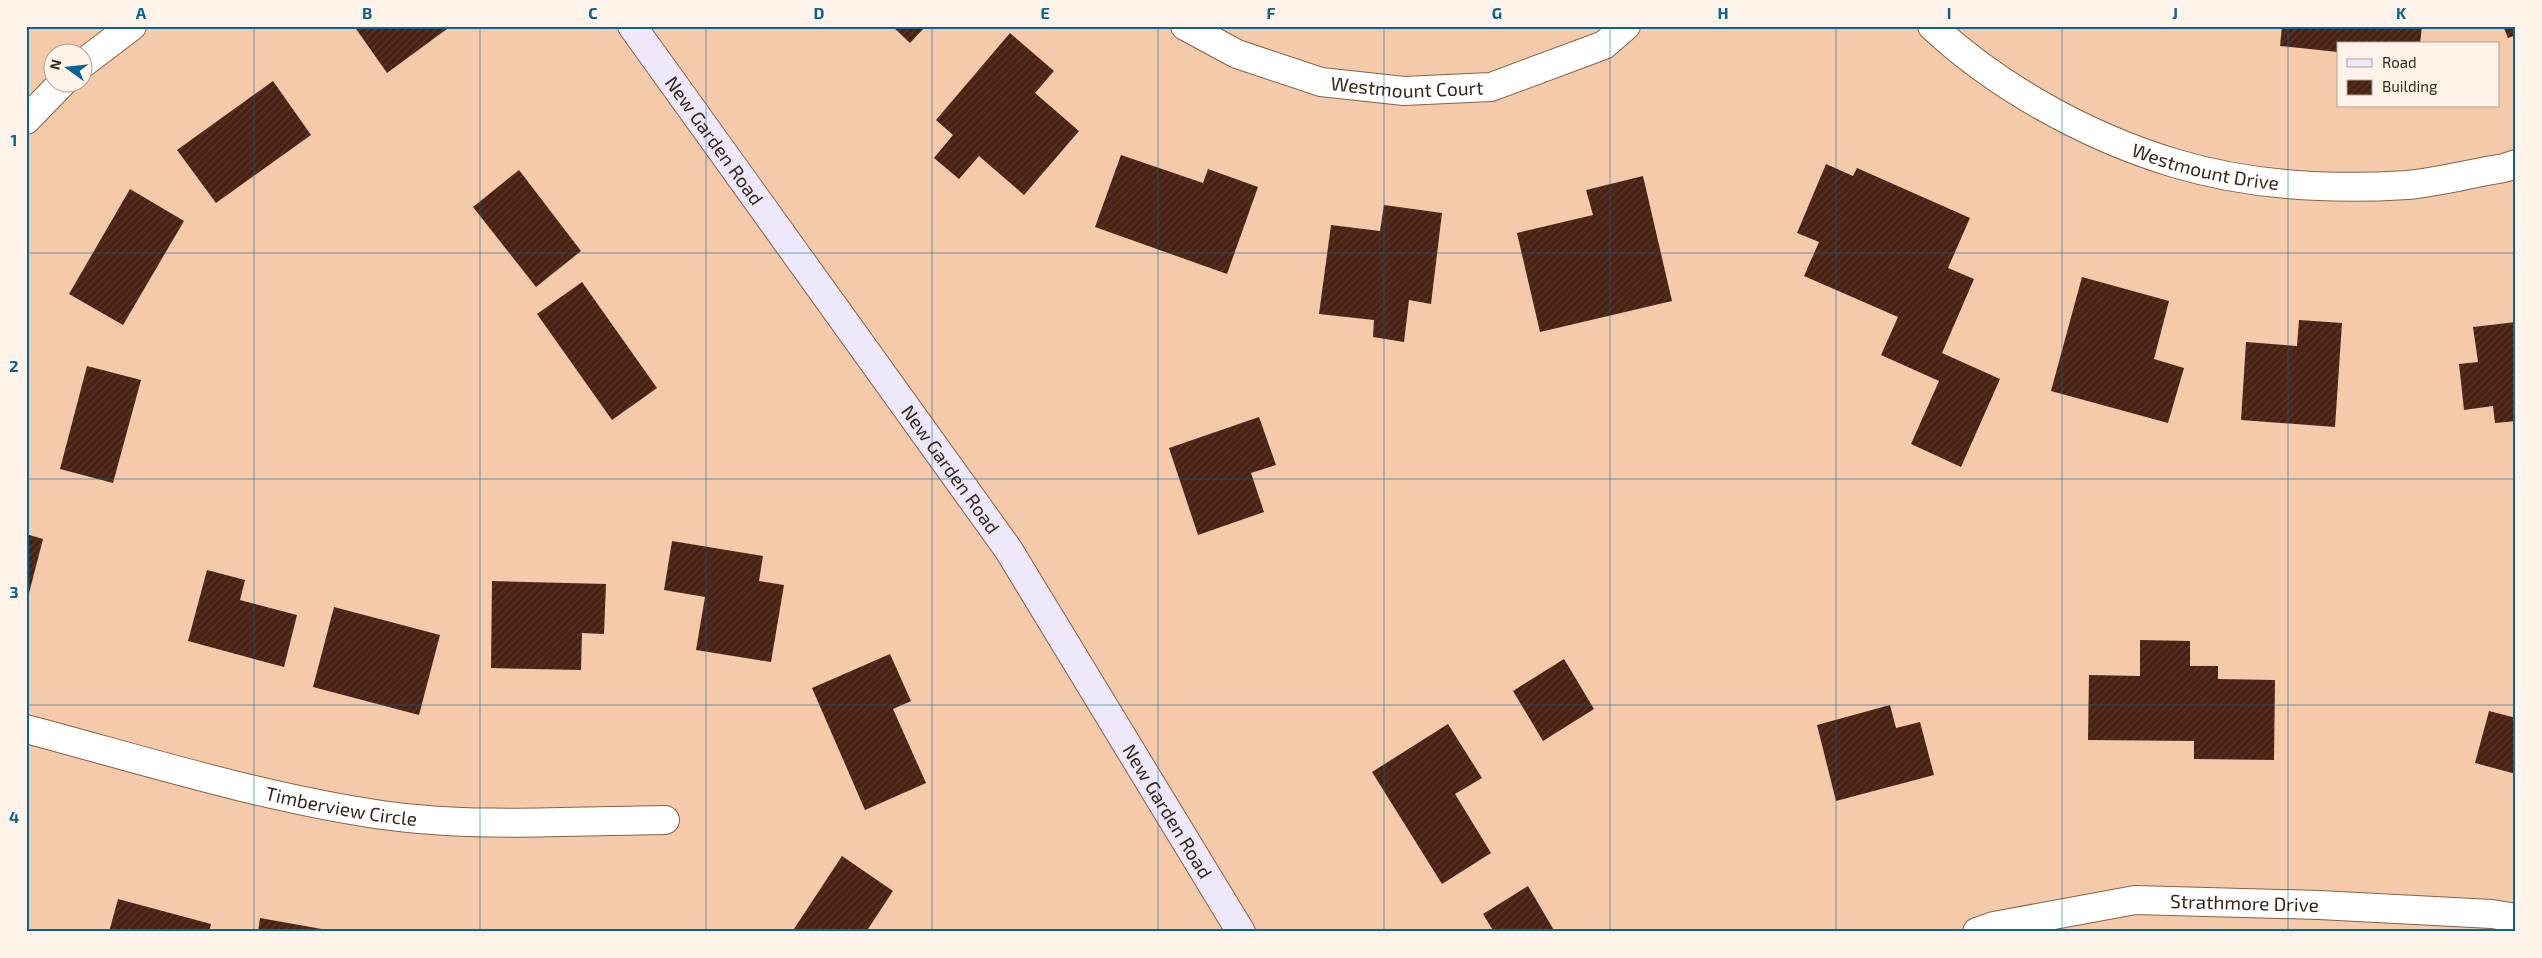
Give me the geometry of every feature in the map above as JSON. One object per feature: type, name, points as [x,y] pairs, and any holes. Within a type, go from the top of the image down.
[{"type":"main road","name":"New Garden Road","points":[[632,26],[1008,548],[1241,932]]},
{"type":"street","points":[[92,56],[132,26]]},
{"type":"street","name":"Westmount Court","points":[[1185,26],[1237,54],[1322,82],[1404,92],[1491,87],[1604,45],[1626,26]]},
{"type":"street","name":"Westmount Drive","points":[[1932,26],[1960,52],[2026,98],[2110,138],[2174,163],[2245,179],[2316,185],[2408,184],[2504,168],[2516,164]]},
{"type":"street","points":[[26,120],[53,92]]},
{"type":"street","name":"Timberview Circle","points":[[26,729],[247,788],[382,815],[467,822],[665,820]]},
{"type":"street","name":"Strathmore Drive","points":[[1977,932],[1994,926],[2135,900],[2319,905],[2492,914],[2516,918]]},
{"type":"building","points":[[354,26],[451,26],[387,73]]},
{"type":"building","points":[[892,26],[926,26],[910,43]]},
{"type":"building","points":[[2282,26],[2422,26],[2420,42],[2337,42],[2337,52],[2280,46]]},
{"type":"building","points":[[2503,26],[2516,26],[2516,35],[2508,38]]},
{"type":"building","points":[[1010,33],[1054,71],[1035,93],[1079,131],[1024,195],[979,156],[959,179],[934,158],[953,135],[936,120]]},
{"type":"building","points":[[273,81],[311,135],[216,203],[177,150]]},
{"type":"building","points":[[1121,155],[1203,183],[1208,169],[1258,187],[1227,274],[1095,227]]},
{"type":"building","points":[[1826,164],[1853,176],[1857,168],[1970,218],[1948,268],[1974,279],[1942,353],[2000,379],[1961,467],[1911,444],[1939,381],[1881,355],[1898,317],[1804,276],[1819,242],[1797,233]]},
{"type":"building","points":[[519,170],[581,251],[536,287],[473,207]]},
{"type":"building","points":[[1643,176],[1672,301],[1540,332],[1517,233],[1593,215],[1586,190]]},
{"type":"building","points":[[130,189],[184,221],[123,325],[69,294]]},
{"type":"building","points":[[1384,205],[1442,213],[1431,304],[1409,300],[1404,342],[1373,337],[1374,320],[1319,314],[1331,225],[1380,231]]},
{"type":"building","points":[[2082,277],[2169,301],[2154,359],[2184,368],[2168,423],[2051,391]]},
{"type":"building","points":[[582,282],[657,388],[612,420],[537,314]]},
{"type":"building","points":[[2299,320],[2342,323],[2335,427],[2241,420],[2246,342],[2297,346]]},
{"type":"building","points":[[2516,322],[2516,421],[2495,423],[2493,406],[2464,410],[2459,364],[2478,362],[2473,327]]},
{"type":"building","points":[[87,366],[141,380],[113,483],[60,469]]},
{"type":"building","points":[[1259,417],[1276,465],[1251,473],[1264,512],[1198,535],[1169,448]]},
{"type":"building","points":[[26,534],[43,539],[27,601],[26,601]]},
{"type":"building","points":[[672,541],[763,556],[759,581],[784,585],[771,662],[696,650],[705,597],[664,590]]},
{"type":"building","points":[[207,570],[245,580],[240,600],[297,615],[284,667],[188,641]]},
{"type":"building","points":[[492,581],[606,584],[604,634],[582,633],[581,670],[491,668]]},
{"type":"building","points":[[334,607],[440,635],[419,715],[313,687]]},
{"type":"building","points":[[2140,640],[2190,641],[2190,666],[2218,666],[2218,679],[2275,680],[2274,760],[2194,759],[2194,741],[2088,740],[2089,675],[2140,676]]},
{"type":"building","points":[[890,654],[911,701],[893,709],[926,783],[865,810],[812,688]]},
{"type":"building","points":[[1564,659],[1594,709],[1543,741],[1513,691]]},
{"type":"building","points":[[1890,705],[1896,728],[1920,722],[1934,775],[1836,801],[1817,725]]},
{"type":"building","points":[[2489,711],[2516,718],[2516,774],[2475,763]]},
{"type":"building","points":[[1448,724],[1482,778],[1455,794],[1491,853],[1442,884],[1372,772]]},
{"type":"building","points":[[842,856],[893,891],[866,932],[792,932]]},
{"type":"building","points":[[1528,886],[1555,932],[1494,932],[1483,914]]},
{"type":"building","points":[[118,899],[211,924],[209,932],[109,932]]},
{"type":"building","points":[[260,918],[333,931],[333,932],[258,932]]}]
